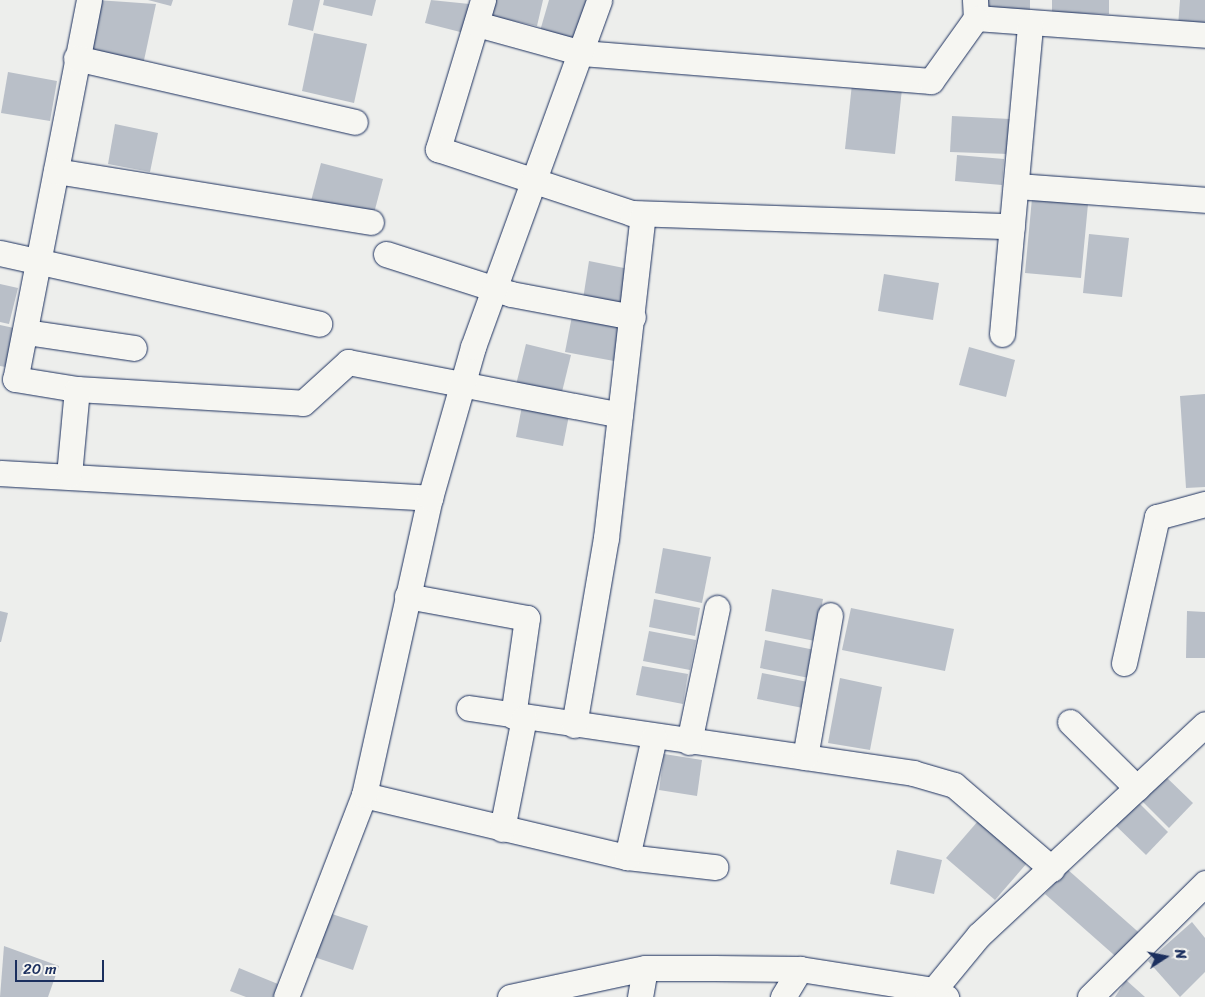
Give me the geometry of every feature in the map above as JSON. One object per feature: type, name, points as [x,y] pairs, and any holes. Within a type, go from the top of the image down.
[{"type":"street","points":[[89,0],[76,58],[16,379],[77,389],[303,403],[348,362],[620,415]]},
{"type":"street","points":[[483,0],[438,149],[643,214],[1012,226]]},
{"type":"street","points":[[286,997],[364,795],[430,498],[494,289],[532,180],[582,53],[599,0]]},
{"type":"street","points":[[477,24],[582,53],[931,81],[976,9],[1030,25],[1205,35]]},
{"type":"street","points":[[1002,334],[1030,25]]},
{"type":"street","points":[[76,58],[355,122]]},
{"type":"street","points":[[56,171],[371,222]]},
{"type":"street","points":[[1016,186],[1205,200]]},
{"type":"street","points":[[574,725],[606,538],[633,317],[643,214]]},
{"type":"street","points":[[0,253],[38,264],[319,324]]},
{"type":"street","points":[[386,254],[494,289],[633,317]]},
{"type":"street","points":[[26,332],[134,348]]},
{"type":"street","points":[[69,475],[77,389]]},
{"type":"street","points":[[0,473],[69,475],[430,498]]},
{"type":"street","points":[[1124,663],[1157,517],[1205,504]]},
{"type":"street","points":[[407,596],[527,618],[519,717],[502,829]]},
{"type":"street","points":[[689,742],[717,608]]},
{"type":"street","points":[[806,757],[830,615]]},
{"type":"street","points":[[469,708],[654,737],[913,773],[954,786],[1052,869]]},
{"type":"street","points":[[1070,722],[1136,788]]},
{"type":"street","points":[[510,997],[645,968],[800,969],[935,995],[979,935],[1052,869],[1205,724]]},
{"type":"street","points":[[626,857],[654,737]]},
{"type":"street","points":[[364,795],[626,857],[715,867]]},
{"type":"street","points":[[1090,997],[1205,883]]},
{"type":"street","points":[[640,997],[645,968]]},
{"type":"street","points":[[783,997],[800,969]]},
{"type":"building","points":[[96,0],[156,4],[143,65],[86,53]]},
{"type":"building","points":[[148,0],[173,0],[171,6]]},
{"type":"building","points":[[293,0],[320,0],[313,31],[288,25]]},
{"type":"building","points":[[324,0],[376,0],[372,16],[323,5]]},
{"type":"building","points":[[431,0],[479,5],[472,35],[425,23]]},
{"type":"building","points":[[489,0],[543,0],[537,26],[486,15]]},
{"type":"building","points":[[549,0],[591,0],[583,43],[540,31]]},
{"type":"building","points":[[983,0],[1030,0],[1030,12],[982,10]]},
{"type":"building","points":[[1052,0],[1109,0],[1109,14],[1052,13]]},
{"type":"building","points":[[1180,0],[1205,0],[1205,28],[1178,26]]},
{"type":"building","points":[[314,33],[367,44],[354,103],[302,91]]},
{"type":"building","points":[[8,72],[57,81],[50,121],[1,113]]},
{"type":"building","points":[[852,84],[902,89],[895,154],[845,149]]},
{"type":"building","points":[[952,116],[1010,119],[1009,154],[950,152]]},
{"type":"building","points":[[115,124],[158,133],[150,172],[108,164]]},
{"type":"building","points":[[957,155],[1004,159],[1002,185],[955,181]]},
{"type":"building","points":[[321,163],[383,179],[373,217],[311,201]]},
{"type":"building","points":[[1032,198],[1088,204],[1081,278],[1025,273]]},
{"type":"building","points":[[1089,234],[1129,238],[1122,297],[1083,293]]},
{"type":"building","points":[[589,261],[634,270],[627,308],[583,299]]},
{"type":"building","points":[[884,274],[939,283],[933,320],[878,311]]},
{"type":"building","points":[[0,284],[18,288],[9,324],[0,322]]},
{"type":"building","points":[[573,311],[622,320],[614,361],[565,352]]},
{"type":"building","points":[[0,325],[14,328],[6,367],[0,366]]},
{"type":"building","points":[[526,344],[571,355],[561,396],[516,385]]},
{"type":"building","points":[[969,347],[1015,360],[1006,397],[959,385]]},
{"type":"building","points":[[1205,394],[1205,487],[1186,488],[1180,396]]},
{"type":"building","points":[[523,401],[570,410],[563,446],[516,437]]},
{"type":"building","points":[[663,548],[711,557],[702,603],[655,593]]},
{"type":"building","points":[[772,589],[823,599],[815,641],[765,631]]},
{"type":"building","points":[[654,599],[700,608],[695,636],[649,627]]},
{"type":"building","points":[[851,608],[954,629],[945,671],[842,650]]},
{"type":"building","points":[[0,611],[8,613],[1,642],[0,642]]},
{"type":"building","points":[[1187,611],[1205,612],[1205,658],[1186,658]]},
{"type":"building","points":[[649,631],[696,640],[690,670],[643,661]]},
{"type":"building","points":[[765,640],[815,650],[809,678],[760,668]]},
{"type":"building","points":[[642,666],[688,674],[683,704],[636,695]]},
{"type":"building","points":[[762,673],[808,682],[803,708],[757,699]]},
{"type":"building","points":[[840,678],[882,687],[870,750],[828,743]]},
{"type":"building","points":[[664,754],[702,760],[697,796],[659,790]]},
{"type":"building","points":[[1163,774],[1193,803],[1169,828],[1139,798]]},
{"type":"building","points":[[1134,798],[1168,832],[1146,855],[1111,821]]},
{"type":"building","points":[[978,821],[1027,863],[995,900],[946,858]]},
{"type":"building","points":[[897,850],[942,860],[934,894],[890,884]]},
{"type":"building","points":[[1067,869],[1144,937],[1122,962],[1045,894]]},
{"type":"building","points":[[329,913],[368,926],[353,970],[314,957]]},
{"type":"building","points":[[1192,922],[1205,938],[1205,972],[1180,997],[1148,961]]},
{"type":"building","points":[[4,946],[59,966],[48,997],[0,997]]},
{"type":"building","points":[[239,968],[278,984],[273,997],[246,997],[230,991]]},
{"type":"building","points":[[1126,980],[1145,997],[1115,997]]}]
